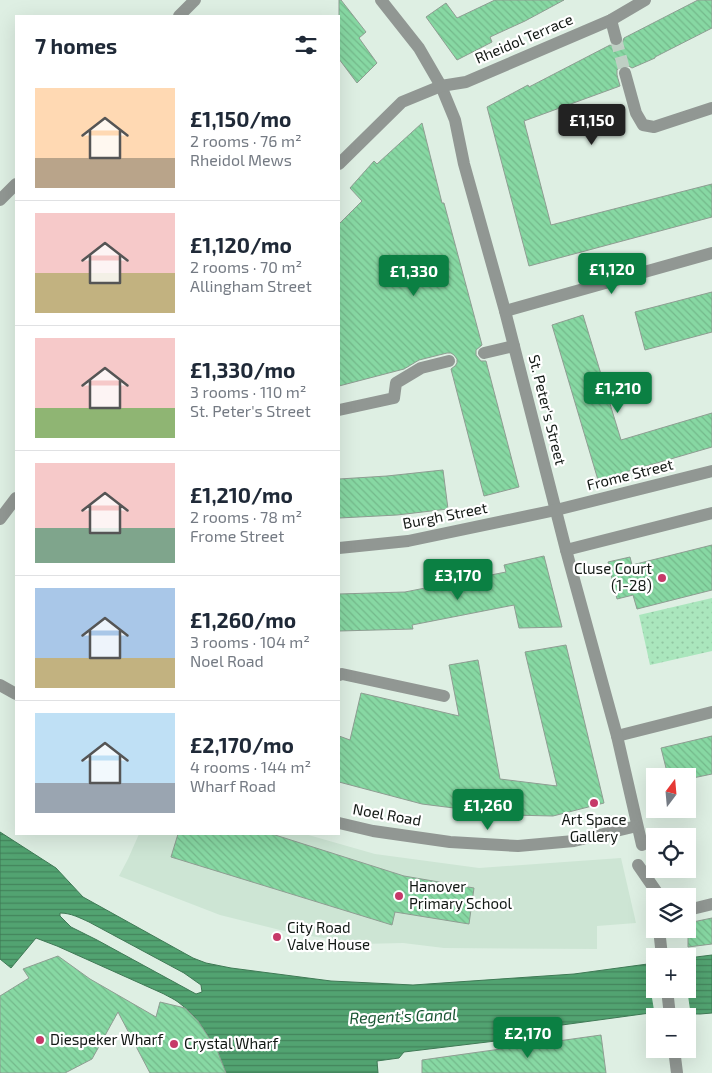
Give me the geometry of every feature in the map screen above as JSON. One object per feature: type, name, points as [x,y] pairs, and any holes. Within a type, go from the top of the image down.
[{"type":"street","points":[[180,15],[195,0]]},
{"type":"street","name":"St. Peter's Street","points":[[381,0],[419,48],[441,86],[455,120],[464,164],[505,311],[566,550],[617,736],[642,845]]},
{"type":"street","name":"Rheidol Terrace","points":[[340,163],[402,102],[441,86],[466,82],[611,20],[644,0]]},
{"type":"street","points":[[611,20],[616,38]]},
{"type":"street","points":[[625,73],[636,113],[643,125],[654,127],[712,108]]},
{"type":"street","points":[[0,200],[15,185]]},
{"type":"street","points":[[505,311],[712,253]]},
{"type":"street","points":[[484,353],[514,346]]},
{"type":"street","points":[[340,410],[394,398],[396,384],[422,368],[449,361]]},
{"type":"street","name":"Frome Street","points":[[556,510],[712,471]]},
{"type":"street","points":[[0,519],[9,500]]},
{"type":"street","name":"Burgh Street","points":[[340,548],[408,541],[556,510]]},
{"type":"street","points":[[566,550],[712,513]]},
{"type":"street","points":[[340,675],[444,696]]},
{"type":"street","points":[[0,685],[15,693]]},
{"type":"street","points":[[617,736],[712,712]]},
{"type":"street","name":"Noel Road","points":[[340,823],[373,831],[450,842],[518,846],[574,841],[637,826]]},
{"type":"street","points":[[638,865],[654,888]]},
{"type":"street","points":[[696,908],[712,904]]},
{"type":"shaded area","points":[[712,598],[712,651],[650,665],[639,615]]},
{"type":"shaded area","name":"Hanover Primary School","points":[[139,835],[308,835],[375,854],[479,868],[621,858],[636,923],[597,926],[597,949],[444,948],[403,943],[361,944],[292,933],[220,915],[119,876]]},
{"type":"water","name":"Regent's Canal","points":[[0,832],[56,868],[83,897],[193,958],[206,963],[331,981],[413,985],[574,974],[646,964],[646,998],[696,998],[696,957],[712,955],[712,1013],[696,1014],[696,1008],[646,1008],[646,1014],[503,1033],[504,1040],[404,1052],[399,1058],[377,1061],[378,1073],[226,1073],[218,1054],[194,1016],[164,994],[36,938],[11,968],[0,959]],"holes":[[[60,913],[75,916],[184,973],[201,985],[202,992],[196,994],[71,927],[60,916]]]},
{"type":"pier","points":[[652,998],[688,998],[690,1008],[654,1008]]},
{"type":"building","points":[[339,0],[341,0],[366,32],[359,38],[377,63],[357,83],[340,60]]},
{"type":"building","points":[[495,0],[564,0],[490,37],[492,42],[457,60],[426,17],[446,3],[457,18]]},
{"type":"building","points":[[698,0],[712,0],[712,28],[632,68],[627,65],[620,67],[617,70],[617,75],[620,86],[524,121],[551,225],[712,184],[712,217],[529,266],[487,107],[610,45],[619,47],[624,38]]},
{"type":"building","points":[[422,123],[442,203],[444,203],[482,345],[476,350],[476,355],[481,361],[486,361],[519,487],[484,496],[451,369],[457,363],[457,359],[451,353],[419,360],[404,369],[340,386],[340,223],[362,201],[350,188],[374,161],[377,164]]},
{"type":"building","points":[[712,292],[712,332],[645,350],[635,312]]},
{"type":"building","points":[[583,315],[621,440],[712,413],[712,447],[598,480],[552,325]]},
{"type":"building","points":[[443,470],[448,509],[397,515],[340,518],[340,479]]},
{"type":"building","name":"Cluse Court (1-28)","points":[[712,545],[712,590],[637,609],[633,595],[617,599],[608,562],[630,557],[632,565]]},
{"type":"building","points":[[544,556],[562,627],[519,628],[514,605],[412,625],[413,629],[340,631],[340,594],[405,592],[506,572],[504,565]]},
{"type":"building","points":[[566,645],[604,803],[553,816],[510,815],[422,804],[340,782],[340,736],[350,740],[361,693],[459,716],[449,665],[478,660],[500,779],[557,786],[525,652]]},
{"type":"building","points":[[712,736],[712,774],[696,777],[696,768],[666,768],[661,748]]},
{"type":"building","points":[[178,835],[275,835],[404,876],[474,888],[469,924],[395,912],[392,925],[171,857]]},
{"type":"building","points":[[712,918],[712,944],[688,947],[688,938],[696,938],[696,921]]},
{"type":"building","points":[[58,956],[90,979],[156,1017],[160,1002],[185,1008],[198,1021],[217,1050],[226,1073],[150,1073],[118,1012],[92,1059],[65,1073],[0,1073],[0,996],[29,978],[23,969]]},
{"type":"building","points":[[601,1035],[606,1073],[422,1073],[422,1060]]},
{"type":"tunnel","points":[[616,39],[625,73]]},
{"type":"place","name":"Cluse Court (1-28)","points":[[662,578]]},
{"type":"place","name":"Art Space Gallery","points":[[594,803]]},
{"type":"place","name":"Hanover Primary School","points":[[399,896]]},
{"type":"place","name":"City Road Valve House","points":[[277,937]]},
{"type":"place","name":"Diespeker Wharf","points":[[40,1040]]},
{"type":"place","name":"Crystal Wharf","points":[[174,1044]]}]
